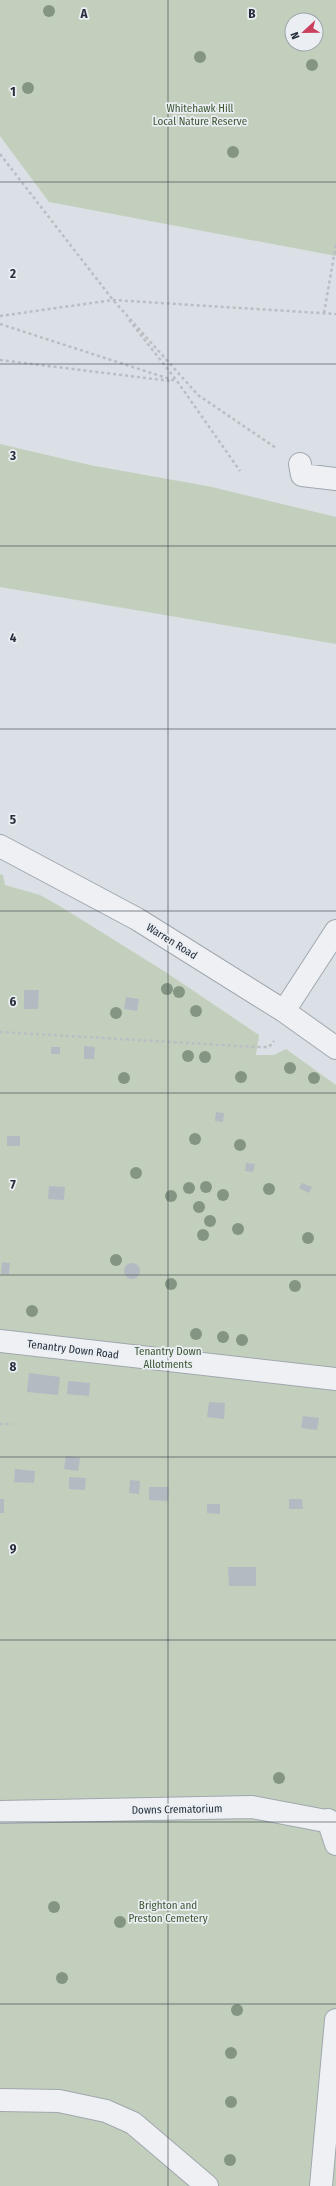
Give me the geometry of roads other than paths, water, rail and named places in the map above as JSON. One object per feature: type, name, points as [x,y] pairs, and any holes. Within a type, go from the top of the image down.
[{"type":"street","points":[[300,464],[302,474],[336,479]]},
{"type":"street","name":"Warren Road","points":[[0,846],[137,919],[284,1011],[336,1048]]},
{"type":"street","points":[[284,1011],[336,931]]},
{"type":"street","name":"Tenantry Down Road","points":[[0,1341],[336,1379]]},
{"type":"street","name":"Downs Crematorium","points":[[0,1812],[252,1807],[332,1821],[336,1844]]},
{"type":"street","points":[[321,2186],[336,2020]]},
{"type":"street","points":[[0,2100],[59,2101],[106,2111],[133,2123],[207,2186]]},
{"type":"park label","name":"Whitehawk Hill Local Nature Reserve","points":[[200,114]]},
{"type":"park label","name":"Tenantry Down Allotments","points":[[168,1357]]},
{"type":"park label","name":"Brighton and Preston Cemetery","points":[[168,1911]]}]
